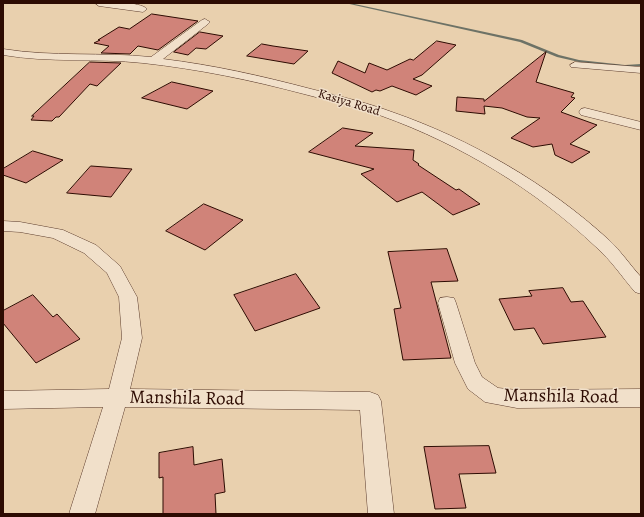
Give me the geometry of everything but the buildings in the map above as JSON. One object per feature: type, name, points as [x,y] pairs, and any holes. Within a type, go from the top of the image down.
[{"type":"street","points":[[99,3],[143,10]]},
{"type":"street","points":[[152,61],[205,22]]},
{"type":"street","name":"Kasiya Road","points":[[3,52],[35,56],[98,57],[152,61],[226,72],[274,82],[344,101],[397,118],[444,137],[500,166],[547,198],[603,244],[641,288]]},
{"type":"street","points":[[576,65],[641,70]]},
{"type":"street","points":[[585,112],[641,126]]},
{"type":"street","points":[[3,226],[20,227],[57,234],[90,249],[114,270],[128,297],[132,338],[117,398],[82,514]]},
{"type":"street","name":"Manshila Road","points":[[447,303],[465,363],[475,383],[492,396],[517,399],[641,398]]},
{"type":"street","name":"Manshila Road","points":[[3,400],[117,398],[370,401],[381,514]]},
{"type":"waterway","points":[[346,3],[521,41],[558,56],[579,61],[625,66],[641,65]]}]
